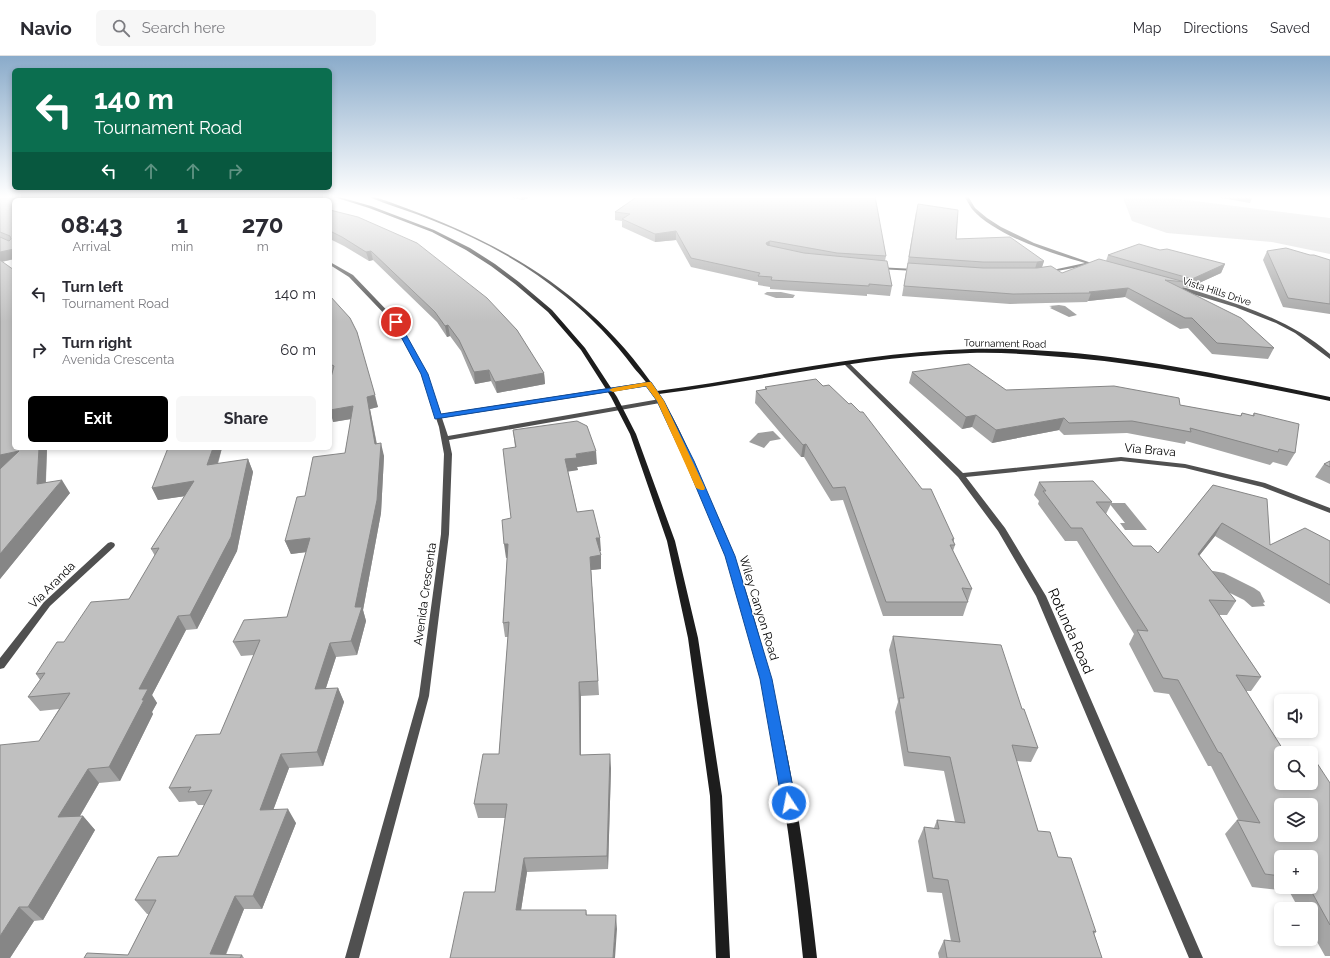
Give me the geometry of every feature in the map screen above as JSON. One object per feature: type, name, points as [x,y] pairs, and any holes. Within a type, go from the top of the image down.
[{"type":"main road","points":[[447,238],[468,249],[492,265],[517,283],[550,311],[583,349],[610,390],[633,434],[670,541],[693,638],[716,796],[723,958]]},
{"type":"main road","name":"Wiley Canyon Road","points":[[479,238],[546,278],[582,308],[618,344],[657,397],[690,461],[730,556],[766,679],[795,834],[810,958]]},
{"type":"main road","name":"Tournament Road","points":[[657,397],[846,363],[976,350],[1047,354],[1130,362],[1222,377],[1330,399]]},
{"type":"street","points":[[1020,238],[1040,247],[1105,268]]},
{"type":"street","name":"Avenida Crescenta","points":[[332,264],[351,276],[396,322],[424,374],[445,439],[448,454],[445,534],[424,696],[352,958]]},
{"type":"street","points":[[1042,273],[1090,264]]},
{"type":"street","points":[[872,267],[919,271]]},
{"type":"street","name":"Vista Hills Drive","points":[[1170,286],[1214,298],[1263,316],[1302,335],[1330,357]]},
{"type":"street","points":[[1323,350],[1330,351]]},
{"type":"street","name":"Rotunda Road","points":[[846,363],[961,475],[1002,530],[1041,596],[1196,958]]},
{"type":"street","points":[[438,417],[648,384]]},
{"type":"street","name":"Tournament Road","points":[[445,439],[620,409],[657,397]]},
{"type":"street","name":"Via Brava","points":[[961,475],[1113,460],[1128,460],[1186,466],[1265,485],[1330,511]]},
{"type":"street","name":"Via Aranda","points":[[0,665],[47,604],[111,545]]},
{"type":"shaded area","points":[[1226,238],[1330,238],[1330,254],[1272,242]]},
{"type":"shaded area","points":[[767,292],[781,292],[795,295],[793,298],[776,298],[764,294]]},
{"type":"shaded area","points":[[1049,306],[1065,306],[1077,315],[1069,317],[1050,308],[1052,307]]},
{"type":"shaded area","points":[[773,431],[781,439],[770,441],[764,448],[749,442],[758,433]]},
{"type":"shaded area","points":[[1109,503],[1125,503],[1147,530],[1125,530],[1120,523],[1125,523]]},
{"type":"shaded area","points":[[1208,570],[1224,573],[1254,588],[1260,592],[1265,602],[1263,603],[1265,606],[1252,607],[1244,600],[1228,592]]},
{"type":"building","points":[[0,238],[9,241],[12,238],[12,249],[0,252]]},
{"type":"building","points":[[344,238],[406,238],[417,243],[487,298],[517,330],[544,373],[495,382],[489,370],[474,372],[459,340],[448,325],[445,326],[435,312],[371,251],[366,252]]},
{"type":"building","points":[[680,238],[883,238],[886,256],[837,253],[770,241],[766,243],[767,245],[804,253],[887,261],[892,286],[771,280],[772,277],[758,276],[760,273],[691,258]]},
{"type":"building","points":[[912,238],[1012,238],[1044,261],[983,262],[909,257]]},
{"type":"building","points":[[1139,244],[1160,250],[1167,249],[1225,264],[1192,279],[1108,255]]},
{"type":"building","points":[[1286,248],[1330,260],[1330,304],[1288,298],[1267,251]]},
{"type":"building","points":[[1099,259],[1185,282],[1165,280],[1241,318],[1274,348],[1217,343],[1192,318],[1185,318],[1128,288],[1089,292],[1091,293],[1013,294],[904,286],[908,263],[983,268],[1037,268],[1051,266],[1062,273]]},
{"type":"building","points":[[0,260],[12,269],[12,450],[39,450],[37,484],[62,480],[0,554],[0,469],[19,451],[0,455]]},
{"type":"building","points":[[332,298],[350,318],[357,332],[375,395],[367,397],[375,444],[381,443],[377,500],[355,607],[362,607],[351,641],[330,643],[315,689],[338,688],[317,752],[281,754],[260,810],[288,809],[253,896],[235,896],[210,954],[242,955],[240,958],[84,958],[87,953],[128,955],[156,900],[135,900],[158,857],[178,856],[212,790],[188,792],[191,787],[169,788],[196,735],[220,734],[260,640],[233,642],[244,620],[287,617],[310,538],[285,541],[297,497],[305,496],[313,457],[345,453],[353,406],[332,410],[332,374],[334,366],[332,365]]},
{"type":"building","points":[[969,364],[1006,390],[1114,386],[1179,398],[1180,405],[1241,416],[1242,413],[1254,416],[1254,413],[1299,424],[1295,453],[1279,449],[1278,452],[1190,428],[1191,432],[1132,421],[1069,423],[1064,418],[996,430],[976,415],[966,417],[912,372]]},
{"type":"building","points":[[816,379],[823,386],[829,385],[849,404],[851,403],[860,412],[863,412],[922,489],[931,489],[954,539],[952,539],[955,545],[950,545],[972,589],[962,588],[968,602],[886,602],[845,487],[833,488],[806,444],[803,445],[756,391],[767,389],[765,387]]},
{"type":"building","points":[[577,421],[587,426],[596,451],[576,454],[577,458],[565,459],[577,512],[593,510],[600,538],[596,538],[601,555],[590,557],[598,681],[579,682],[580,755],[610,754],[607,856],[524,858],[516,910],[586,910],[586,915],[616,915],[613,958],[450,958],[464,892],[495,892],[507,804],[474,804],[483,754],[499,754],[509,622],[503,623],[508,544],[504,544],[502,520],[511,518],[503,449],[516,447],[513,430]]},
{"type":"building","points":[[167,450],[212,450],[207,465],[248,459],[231,537],[190,615],[178,616],[139,689],[148,689],[142,700],[144,700],[109,767],[88,769],[58,817],[83,816],[28,907],[19,907],[0,936],[0,745],[39,741],[70,693],[28,697],[45,673],[36,674],[57,642],[64,642],[91,602],[129,599],[159,548],[151,549],[194,481],[152,488]]},
{"type":"building","points":[[1330,461],[1330,467],[1324,464]]},
{"type":"building","points":[[1093,481],[1112,502],[1096,502],[1133,546],[1151,546],[1158,553],[1213,485],[1267,499],[1270,545],[1305,528],[1330,541],[1330,585],[1222,523],[1198,554],[1236,601],[1209,600],[1261,677],[1236,675],[1274,735],[1274,738],[1276,738],[1281,746],[1274,746],[1274,790],[1318,790],[1318,765],[1330,783],[1330,925],[1313,894],[1318,894],[1318,850],[1274,850],[1274,875],[1265,874],[1237,820],[1260,823],[1221,753],[1218,752],[1178,680],[1163,678],[1137,630],[1148,631],[1082,528],[1071,528],[1043,491],[1046,491],[1039,482]]},
{"type":"building","points":[[893,636],[1001,645],[1022,709],[1024,709],[1038,748],[1012,745],[1038,831],[1050,832],[1058,857],[1071,858],[1096,932],[1093,931],[1102,958],[947,958],[944,940],[960,942],[948,880],[933,878],[924,827],[939,829],[937,820],[965,823],[950,757],[908,752],[899,698],[904,698]]},
{"type":"slow traffic","points":[[613,390],[648,384],[660,401],[690,461],[701,488]]},
{"type":"route","points":[[396,322],[424,374],[438,417],[648,384],[660,401],[690,461],[730,556],[766,679],[789,803]]}]
